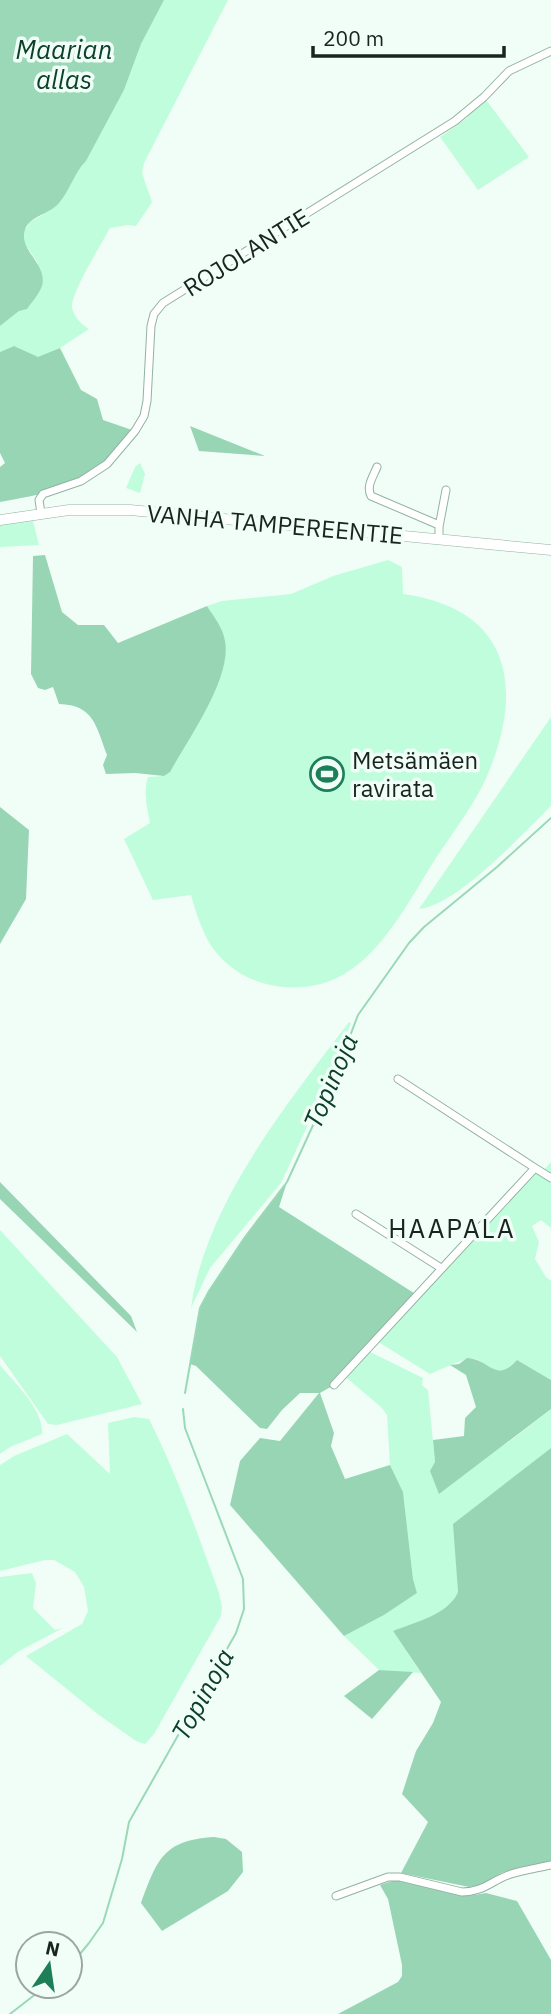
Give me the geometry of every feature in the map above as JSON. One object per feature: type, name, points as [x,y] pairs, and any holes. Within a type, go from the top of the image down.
[{"type":"main road","name":"VANHA TAMPEREENTIE","points":[[0,520],[40,513],[103,509],[163,512],[551,550]]},
{"type":"street","name":"ROJOLANTIE","points":[[40,513],[39,500],[43,494],[81,481],[107,464],[144,416],[151,326],[154,314],[163,303],[455,121],[509,71],[551,51]]},
{"type":"street","points":[[377,467],[369,485],[371,496],[434,522],[439,527]]},
{"type":"street","points":[[439,539],[446,490]]},
{"type":"street","points":[[398,1079],[551,1178]]},
{"type":"street","points":[[334,1385],[535,1168]]},
{"type":"street","points":[[356,1214],[441,1268]]},
{"type":"street","points":[[336,1896],[388,1877],[400,1877],[472,1892],[510,1874],[551,1865]]},
{"type":"shaded area","points":[[164,0],[228,0],[144,163],[142,173],[152,202],[136,226],[110,228],[81,280],[72,308],[79,320],[89,329],[60,348],[38,358],[14,346],[0,352],[0,326],[19,311],[38,263],[23,241],[25,230],[30,222],[41,216],[86,161],[124,90],[141,44]]},
{"type":"shaded area","points":[[484,97],[529,157],[478,190],[440,137],[467,118]]},
{"type":"shaded area","points":[[14,346],[38,357],[60,348],[81,390],[97,399],[103,420],[135,431],[110,460],[82,480],[56,490],[0,502],[0,467],[5,463],[0,453],[0,352]]},
{"type":"shaded area","points":[[190,426],[265,456],[199,451]]},
{"type":"shaded area","points":[[140,463],[145,474],[140,493],[126,488],[135,467]]},
{"type":"shaded area","points":[[33,521],[39,545],[0,547],[0,524]]},
{"type":"shaded area","points":[[45,555],[62,612],[78,625],[104,625],[118,643],[207,606],[220,627],[225,641],[222,672],[197,726],[170,772],[164,776],[106,774],[103,765],[107,755],[92,719],[80,708],[59,704],[53,687],[45,690],[38,688],[31,674],[33,556]]},
{"type":"shaded area","name":"Metsämäen ravirata","points":[[388,560],[402,567],[403,594],[439,602],[467,616],[487,635],[500,657],[506,683],[505,712],[499,743],[482,787],[406,907],[373,951],[346,973],[328,982],[309,986],[269,985],[251,979],[219,956],[204,934],[191,895],[153,900],[124,839],[150,823],[146,794],[148,777],[164,776],[220,627],[207,606],[222,601],[291,594],[333,576]]},
{"type":"shaded area","points":[[551,717],[551,806],[470,882],[435,905],[419,909]]},
{"type":"shaded area","points":[[0,807],[29,830],[26,899],[0,944]]},
{"type":"shaded area","points":[[349,1022],[351,1023],[331,1075],[281,1183],[210,1268],[191,1308],[199,1269],[231,1193],[275,1121]]},
{"type":"shaded area","points":[[551,1162],[551,1228],[541,1220],[532,1226],[539,1242],[535,1259],[551,1281],[551,1380],[517,1360],[508,1367],[494,1370],[473,1358],[430,1374],[375,1340],[535,1168],[542,1172]]},
{"type":"shaded area","points":[[0,1182],[131,1316],[137,1332],[0,1199]]},
{"type":"shaded area","points":[[287,1182],[279,1207],[417,1295],[334,1385],[320,1393],[334,1433],[331,1446],[345,1479],[390,1465],[403,1492],[417,1593],[384,1615],[344,1636],[230,1505],[240,1461],[260,1438],[280,1441],[319,1393],[300,1393],[267,1429],[260,1428],[196,1366],[190,1364],[200,1308],[209,1291],[245,1237]]},
{"type":"shaded area","points":[[0,1230],[117,1357],[142,1404],[57,1425],[48,1424],[0,1356]]},
{"type":"shaded area","points":[[366,1350],[423,1378],[422,1385],[428,1390],[435,1462],[482,1459],[551,1409],[551,1448],[454,1524],[458,1592],[453,1600],[430,1617],[393,1631],[421,1673],[379,1670],[344,1636],[384,1615],[417,1593],[403,1492],[390,1465],[387,1415],[343,1375]]},
{"type":"shaded area","points":[[467,1358],[498,1370],[509,1367],[517,1360],[551,1380],[551,1409],[439,1494],[430,1471],[435,1462],[433,1440],[464,1436],[465,1418],[476,1407],[466,1375],[450,1365],[459,1364]]},
{"type":"shaded area","points":[[0,1365],[33,1406],[42,1434],[0,1454]]},
{"type":"shaded area","points":[[134,1417],[149,1419],[159,1440],[195,1527],[222,1607],[221,1616],[154,1734],[145,1744],[136,1741],[99,1715],[26,1656],[82,1624],[88,1611],[84,1587],[75,1572],[54,1560],[0,1571],[0,1465],[14,1456],[67,1434],[110,1474],[108,1423]]},
{"type":"shaded area","points":[[551,1448],[551,1861],[503,1872],[480,1885],[469,1887],[401,1873],[428,1822],[402,1794],[416,1751],[433,1723],[441,1702],[393,1631],[430,1617],[447,1607],[458,1592],[453,1524]]},
{"type":"shaded area","points":[[32,1573],[36,1583],[33,1608],[55,1630],[63,1628],[19,1651],[0,1666],[0,1577]]},
{"type":"shaded area","points":[[379,1670],[413,1672],[372,1719],[344,1696]]},
{"type":"shaded area","points":[[214,1837],[226,1839],[242,1852],[243,1872],[228,1891],[162,1931],[141,1903],[158,1864],[164,1855],[183,1843]]},
{"type":"shaded area","points":[[395,1880],[468,1896],[486,1893],[517,1901],[551,1960],[551,2014],[338,2014],[398,1982],[402,1976],[388,1899],[380,1885]]},
{"type":"water","name":"Maarian allas","points":[[0,0],[164,0],[141,44],[124,90],[86,161],[59,203],[27,225],[24,237],[41,271],[42,286],[27,309],[19,311],[0,326]]},
{"type":"waterway","name":"Topinoja","points":[[185,1393],[200,1308],[245,1237],[287,1182],[331,1086],[358,1015],[409,943],[424,927],[551,818]]},
{"type":"waterway","name":"Topinoja","points":[[84,1949],[103,1923],[122,1859],[129,1822],[236,1633],[244,1609],[243,1579],[185,1428],[183,1409]]},
{"type":"waterway","name":"Topinoja","points":[[10,2014],[28,2000]]},
{"type":"place","name":"Metsämäen ravirata","points":[[327,774]]},
{"type":"district","name":"HAAPALA","points":[[452,1228]]}]
